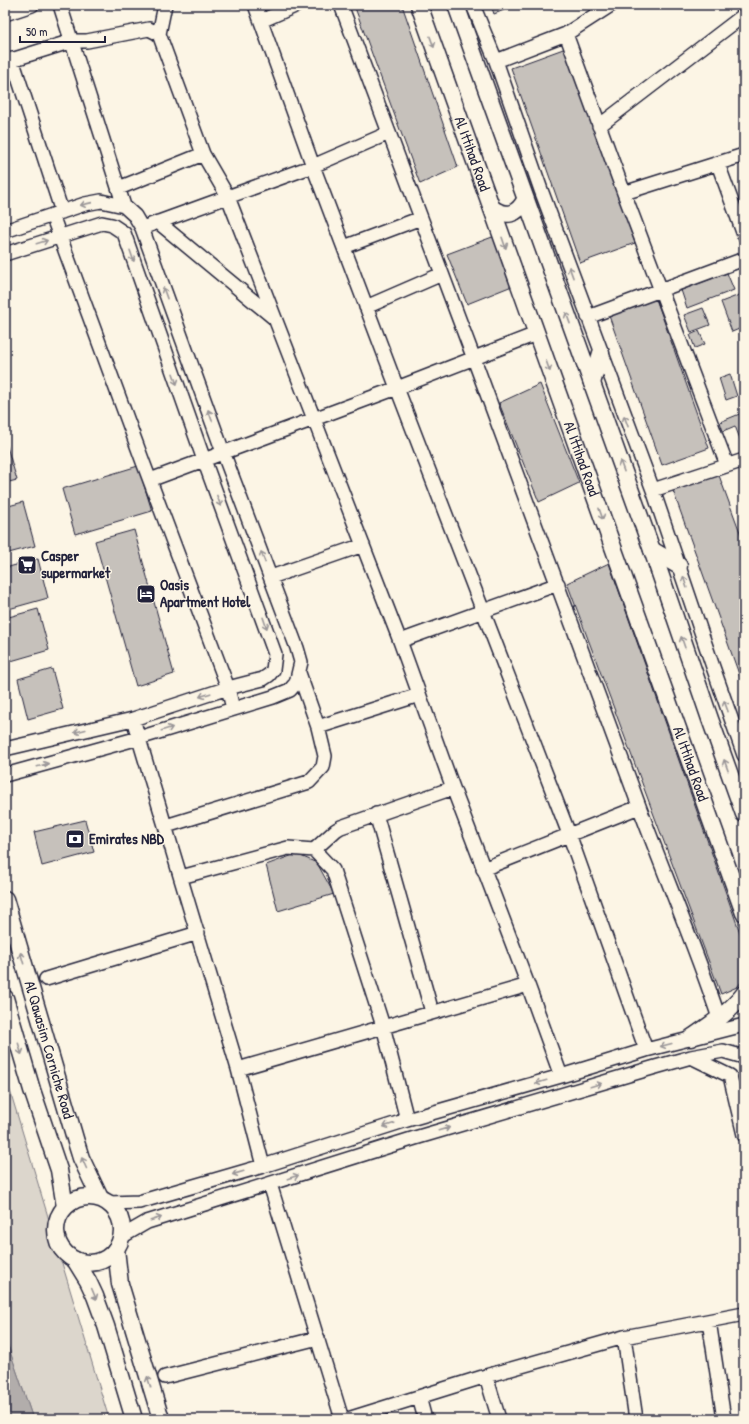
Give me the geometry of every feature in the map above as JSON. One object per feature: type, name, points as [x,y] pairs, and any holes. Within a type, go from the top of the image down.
[{"type":"main road","name":"Al Ittihad Road","points":[[419,5],[744,913]]},
{"type":"main road","points":[[456,5],[652,550],[744,814]]},
{"type":"main road","points":[[492,208],[498,213],[507,214],[515,212],[521,207],[525,200]]},
{"type":"main road","points":[[592,383],[601,353]]},
{"type":"main road","points":[[652,550],[679,566]]},
{"type":"main road","name":"Al Qawasim Corniche Road","points":[[5,899],[81,1158],[104,1201]]},
{"type":"main road","points":[[691,1038],[719,1018],[737,1003],[744,994]]},
{"type":"main road","name":"Al Qawasim Corniche Road","points":[[5,998],[32,1090],[58,1170],[64,1207]]},
{"type":"main road","points":[[119,1243],[108,1257],[98,1262],[86,1263],[75,1260],[66,1254],[60,1246],[56,1236],[56,1226],[59,1216],[64,1207],[72,1201],[90,1196],[104,1201],[118,1212],[122,1224],[119,1243],[120,1284],[160,1419]]},
{"type":"main road","points":[[75,1260],[95,1296],[106,1326],[134,1419]]},
{"type":"street","points":[[5,14],[32,5]]},
{"type":"street","points":[[5,775],[139,738],[273,697],[290,690],[296,683],[301,662],[298,648],[223,452],[142,228],[135,216],[124,206],[60,5]]},
{"type":"street","points":[[165,5],[159,34],[203,154],[228,197],[400,642],[452,788],[528,985],[561,1076]]},
{"type":"street","points":[[255,5],[366,307],[569,834],[646,1050]]},
{"type":"street","points":[[261,21],[297,5]]},
{"type":"street","points":[[341,5],[719,1018]]},
{"type":"street","points":[[473,5],[496,61],[541,190],[653,490],[744,756]]},
{"type":"street","points":[[496,61],[566,34],[611,5]]},
{"type":"street","points":[[599,126],[744,15]]},
{"type":"street","points":[[159,34],[149,29],[87,41],[72,41],[9,60],[57,213],[60,237],[228,688],[233,708]]},
{"type":"street","points":[[566,34],[624,193],[727,465]]},
{"type":"street","points":[[142,228],[313,166],[389,133]]},
{"type":"street","points":[[118,188],[203,154]]},
{"type":"street","points":[[624,193],[744,155]]},
{"type":"street","points":[[718,164],[744,235]]},
{"type":"street","points":[[5,231],[85,204],[101,201],[124,206]]},
{"type":"street","points":[[344,246],[421,218]]},
{"type":"street","points":[[158,222],[275,320]]},
{"type":"street","points":[[5,254],[102,223],[112,225],[124,233],[204,460],[275,654],[273,670],[263,679],[228,688],[133,718],[5,749]]},
{"type":"street","points":[[588,316],[744,258]]},
{"type":"street","points":[[366,307],[442,274]]},
{"type":"street","points":[[150,480],[313,418],[397,388],[536,334]]},
{"type":"street","points":[[653,490],[744,460]]},
{"type":"street","points":[[271,577],[362,546]]},
{"type":"street","points":[[400,642],[558,584]]},
{"type":"street","points":[[166,826],[309,782],[323,767],[325,756],[318,727],[299,673]]},
{"type":"street","points":[[318,727],[419,695]]},
{"type":"street","points":[[133,718],[238,1068],[263,1166]]},
{"type":"street","points":[[5,758],[32,751],[37,748],[42,740]]},
{"type":"street","points":[[314,850],[336,830],[376,814],[452,788]]},
{"type":"street","points":[[483,869],[639,806]]},
{"type":"street","points":[[376,814],[432,1012]]},
{"type":"street","points":[[181,877],[288,848],[314,850],[333,870],[384,1026],[407,1120]]},
{"type":"street","points":[[46,979],[198,933]]},
{"type":"street","points":[[238,1068],[528,985]]},
{"type":"street","points":[[104,1201],[139,1202],[263,1166],[407,1120],[646,1050],[744,1025]]},
{"type":"street","points":[[119,1243],[147,1222],[415,1138],[691,1057],[723,1051],[744,1057]]},
{"type":"street","points":[[691,1057],[730,1076],[744,1135]]},
{"type":"street","points":[[270,1184],[342,1419]]},
{"type":"street","points":[[348,1419],[486,1376],[624,1338],[744,1314]]},
{"type":"street","points":[[709,1321],[724,1419]]},
{"type":"street","points":[[165,1377],[318,1338]]},
{"type":"street","points":[[624,1338],[636,1419]]},
{"type":"street","points":[[486,1376],[499,1419]]},
{"type":"street","points":[[419,1397],[425,1419]]},
{"type":"shaded area","points":[[5,1074],[109,1419],[33,1419],[5,1337]]},
{"type":"shaded area","points":[[5,1337],[33,1419],[5,1419]]},
{"type":"building","points":[[354,5],[402,5],[458,167],[420,184]]},
{"type":"building","points":[[491,5],[517,5],[494,14]]},
{"type":"building","points":[[566,48],[635,243],[580,263],[511,68]]},
{"type":"building","points":[[495,236],[512,286],[467,304],[447,254]]},
{"type":"building","points":[[727,273],[734,290],[687,308],[681,290]]},
{"type":"building","points":[[742,294],[744,300],[744,327],[732,332],[721,302]]},
{"type":"building","points":[[655,296],[709,448],[662,465],[608,313]]},
{"type":"building","points":[[703,308],[710,325],[691,332],[684,315]]},
{"type":"building","points":[[699,331],[705,344],[695,348],[690,335]]},
{"type":"building","points":[[730,374],[737,396],[726,400],[719,378]]},
{"type":"building","points":[[540,384],[579,483],[539,502],[499,403]]},
{"type":"building","points":[[742,413],[744,419],[744,443],[742,444],[735,426],[723,431],[720,422]]},
{"type":"building","points":[[5,440],[17,480],[5,483]]},
{"type":"building","points":[[138,466],[152,511],[75,534],[62,489]]},
{"type":"building","points":[[717,470],[744,543],[744,688],[672,488]]},
{"type":"building","points":[[23,502],[35,546],[5,554],[5,507]]},
{"type":"building","name":"Oasis Apartment Hotel","points":[[134,530],[174,674],[136,686],[95,541]]},
{"type":"building","points":[[38,559],[48,598],[5,610],[5,568]]},
{"type":"building","points":[[609,563],[744,944],[744,979],[737,987],[721,994],[567,583]]},
{"type":"building","points":[[38,609],[49,650],[11,661],[5,642],[5,618]]},
{"type":"building","points":[[52,669],[63,709],[28,719],[18,679]]},
{"type":"building","points":[[85,820],[94,852],[42,866],[34,832]]},
{"type":"building","points":[[296,854],[317,863],[334,894],[278,911],[266,865]]},
{"type":"place","name":"Casper supermarket","points":[[27,565]]},
{"type":"place","name":"Oasis Apartment Hotel","points":[[146,594]]},
{"type":"place","name":"Emirates NBD","points":[[75,839]]}]
